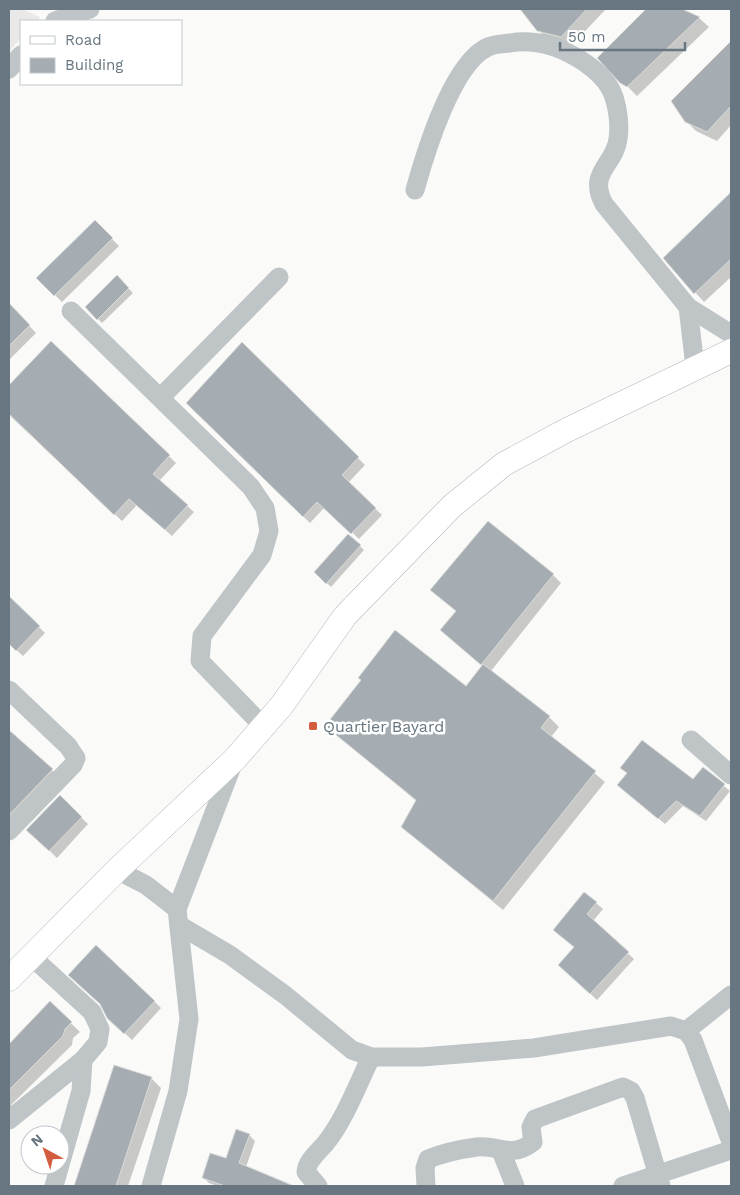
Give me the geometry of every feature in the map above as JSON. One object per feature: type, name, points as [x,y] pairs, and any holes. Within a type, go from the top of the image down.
[{"type":"main road","points":[[9,979],[117,870],[235,759],[264,727],[345,616],[452,506],[504,464],[567,430],[731,351]]},
{"type":"street","points":[[58,20],[90,9]]},
{"type":"street","points":[[415,190],[429,141],[452,86],[475,57],[488,47],[521,41],[553,46],[581,59],[605,82],[613,96],[618,118],[618,140],[599,178],[598,193],[604,204],[688,306],[731,334]]},
{"type":"street","points":[[9,69],[20,56]]},
{"type":"street","points":[[161,397],[279,277]]},
{"type":"street","points":[[688,306],[695,367]]},
{"type":"street","points":[[71,311],[251,487],[264,508],[269,531],[262,555],[202,636],[200,660],[264,727]]},
{"type":"street","points":[[9,690],[68,746],[76,758],[74,765],[9,830]]},
{"type":"street","points":[[691,740],[731,775]]},
{"type":"street","points":[[150,1186],[178,1091],[189,1019],[178,917],[235,759]]},
{"type":"street","points":[[117,870],[146,885],[178,917],[285,995],[352,1050],[371,1057],[422,1057],[534,1048],[671,1026],[686,1031],[693,1040],[731,1142]]},
{"type":"street","points":[[9,1120],[83,1060],[98,1042],[100,1029],[92,1012],[31,956]]},
{"type":"street","points":[[686,1031],[731,995]]},
{"type":"street","points":[[318,1186],[306,1172],[307,1165],[327,1142],[341,1119],[371,1057]]},
{"type":"street","points":[[54,1186],[81,1091],[83,1060]]},
{"type":"street","points":[[426,1186],[425,1168],[428,1158],[478,1147],[508,1152],[533,1142],[531,1127],[535,1119],[624,1088],[631,1091],[634,1098],[659,1180]]},
{"type":"street","points":[[623,1186],[659,1180],[731,1150]]},
{"type":"street","points":[[501,1151],[515,1186]]},
{"type":"shaded area","points":[[9,9],[22,9],[40,17],[38,20],[20,20],[20,39],[9,52]]},
{"type":"building","points":[[520,9],[587,9],[561,37],[537,31]]},
{"type":"building","points":[[646,9],[682,9],[700,17],[627,87],[620,83],[597,58]]},
{"type":"building","points":[[731,41],[731,106],[707,132],[685,122],[671,101]]},
{"type":"building","points":[[731,192],[731,259],[694,294],[663,258]]},
{"type":"building","points":[[95,220],[113,238],[54,296],[36,278]]},
{"type":"building","points":[[117,275],[129,288],[97,320],[85,307]]},
{"type":"building","points":[[9,303],[30,325],[9,346]]},
{"type":"building","points":[[51,341],[170,455],[153,474],[188,505],[165,530],[129,499],[114,515],[9,414],[9,385]]},
{"type":"building","points":[[242,342],[359,457],[342,475],[376,508],[351,534],[317,502],[303,517],[186,403]]},
{"type":"building","points":[[488,521],[554,574],[481,665],[440,630],[456,611],[430,590]]},
{"type":"building","points":[[348,534],[361,545],[326,584],[314,572]]},
{"type":"building","points":[[9,596],[40,626],[16,651],[9,644]]},
{"type":"building","points":[[395,630],[466,686],[483,664],[550,716],[541,728],[596,771],[493,901],[401,827],[416,800],[325,726],[361,680],[358,678]]},
{"type":"building","points":[[9,730],[53,769],[10,814],[9,813]]},
{"type":"building","points":[[642,740],[693,779],[703,767],[725,784],[700,816],[676,801],[658,819],[617,785],[627,773],[620,768]]},
{"type":"building","points":[[60,795],[82,817],[49,851],[26,830]]},
{"type":"building","points":[[584,892],[597,902],[587,914],[629,952],[590,994],[558,965],[574,947],[553,930]]},
{"type":"building","points":[[96,945],[155,1001],[124,1034],[107,1018],[100,1004],[68,975]]},
{"type":"building","points":[[50,1001],[72,1022],[65,1029],[63,1036],[9,1090],[9,1044]]},
{"type":"building","points":[[114,1065],[152,1077],[116,1186],[74,1186]]},
{"type":"building","points":[[236,1129],[250,1134],[239,1163],[294,1186],[225,1186],[202,1178],[210,1153],[226,1158]]},
{"type":"place","name":"Quartier Bayard","points":[[313,726]]}]
